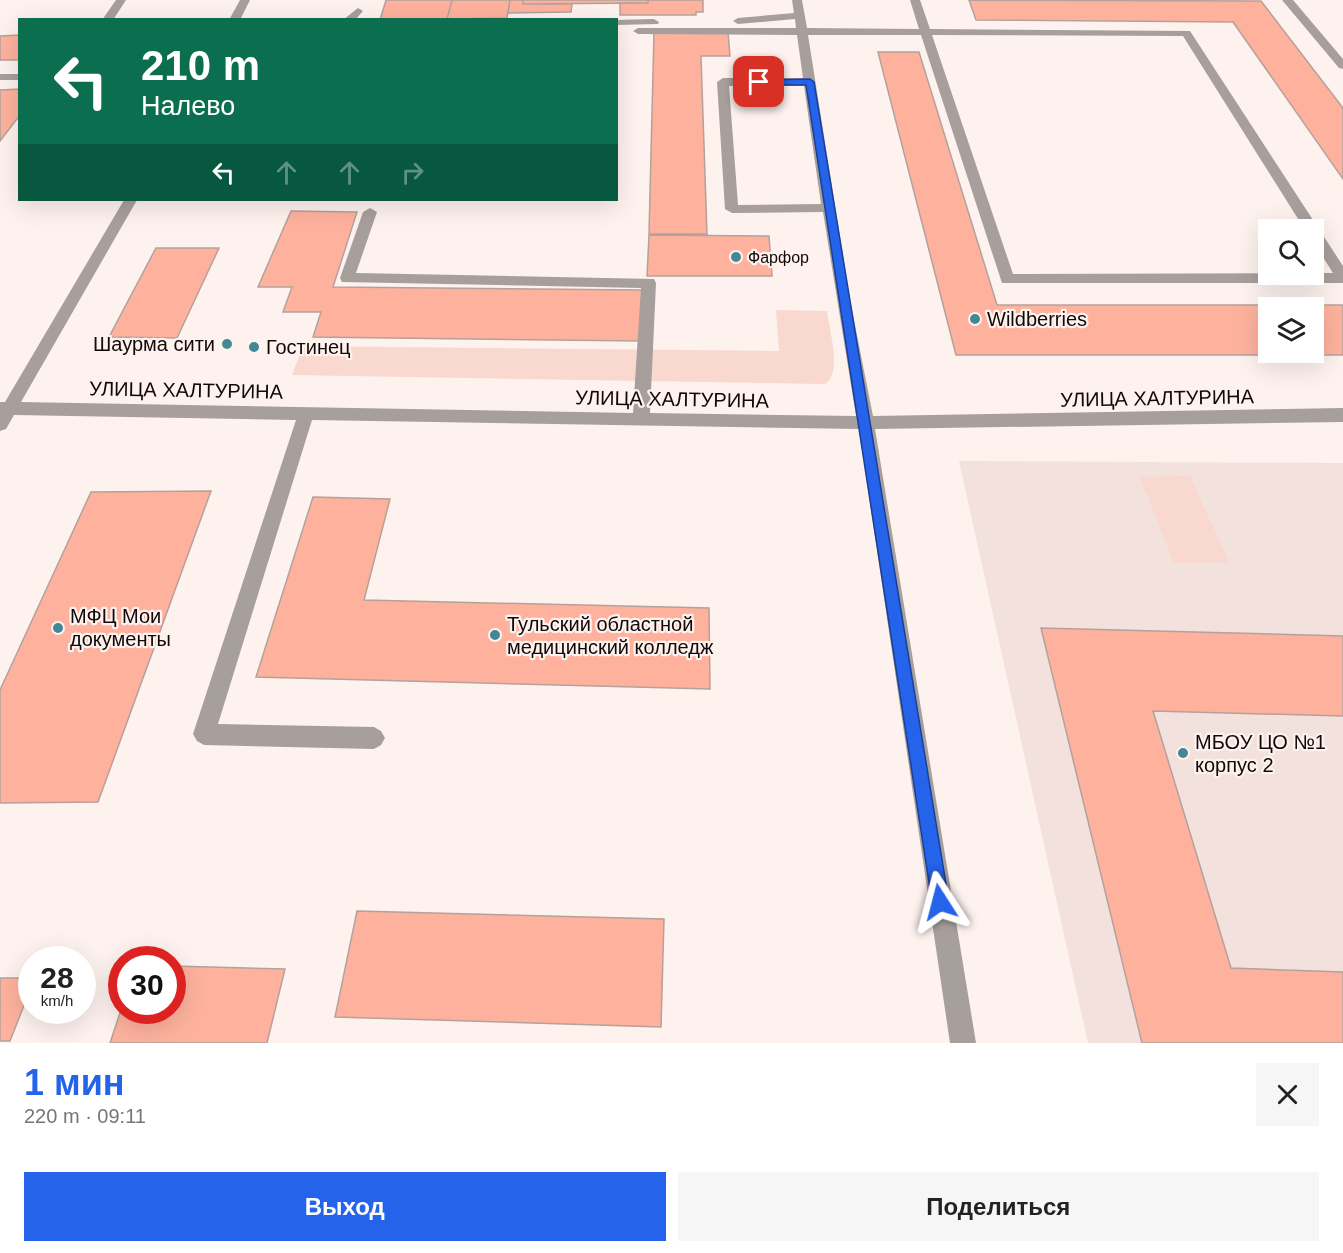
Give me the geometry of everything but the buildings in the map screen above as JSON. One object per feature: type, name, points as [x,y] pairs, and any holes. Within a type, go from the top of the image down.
[{"type":"street","points":[[108,18],[121,0]]},
{"type":"street","points":[[235,18],[245,0]]},
{"type":"street","points":[[797,0],[963,1043]]},
{"type":"street","points":[[915,0],[1007,279],[1343,278]]},
{"type":"street","points":[[1287,0],[1343,66]]},
{"type":"street","points":[[350,18],[358,11]]},
{"type":"street","points":[[618,22],[746,21],[769,17],[799,16]]},
{"type":"street","points":[[638,30],[1186,33],[1305,219]]},
{"type":"street","points":[[0,77],[18,76]]},
{"type":"street","points":[[810,82],[723,82],[732,209],[829,208]]},
{"type":"street","points":[[0,424],[5,408],[129,201]]},
{"type":"street","points":[[370,212],[348,278],[650,283],[641,420]]},
{"type":"street","points":[[1324,248],[1343,278]]},
{"type":"street","name":"УЛИЦА ХАЛТУРИНА","points":[[5,408],[866,423],[1343,415]]},
{"type":"street","points":[[306,413],[204,734],[374,738]]},
{"type":"shaded area","points":[[776,310],[827,311],[834,361],[833,371],[825,384],[292,375],[303,346],[779,351]]},
{"type":"shaded area","name":"МБОУ ЦО №1 корпус 2","points":[[959,461],[1343,463],[1343,1043],[1088,1043]]},
{"type":"shaded area","points":[[1190,476],[1229,562],[1174,563],[1140,477]]},
{"type":"place","name":"Фарфор","points":[[736,257]]},
{"type":"place","name":"Wildberries","points":[[975,319]]},
{"type":"place","name":"Шаурма сити","points":[[227,344]]},
{"type":"place","name":"Гостинец","points":[[254,347]]},
{"type":"place","name":"МФЦ Мои документы","points":[[58,628]]},
{"type":"place","name":"Тульский областной медицинский колледж","points":[[495,635]]},
{"type":"place","name":"МБОУ ЦО №1 корпус 2","points":[[1183,753]]},
{"type":"route","points":[[759,82],[810,82],[843,300],[866,423],[940,902]]}]
